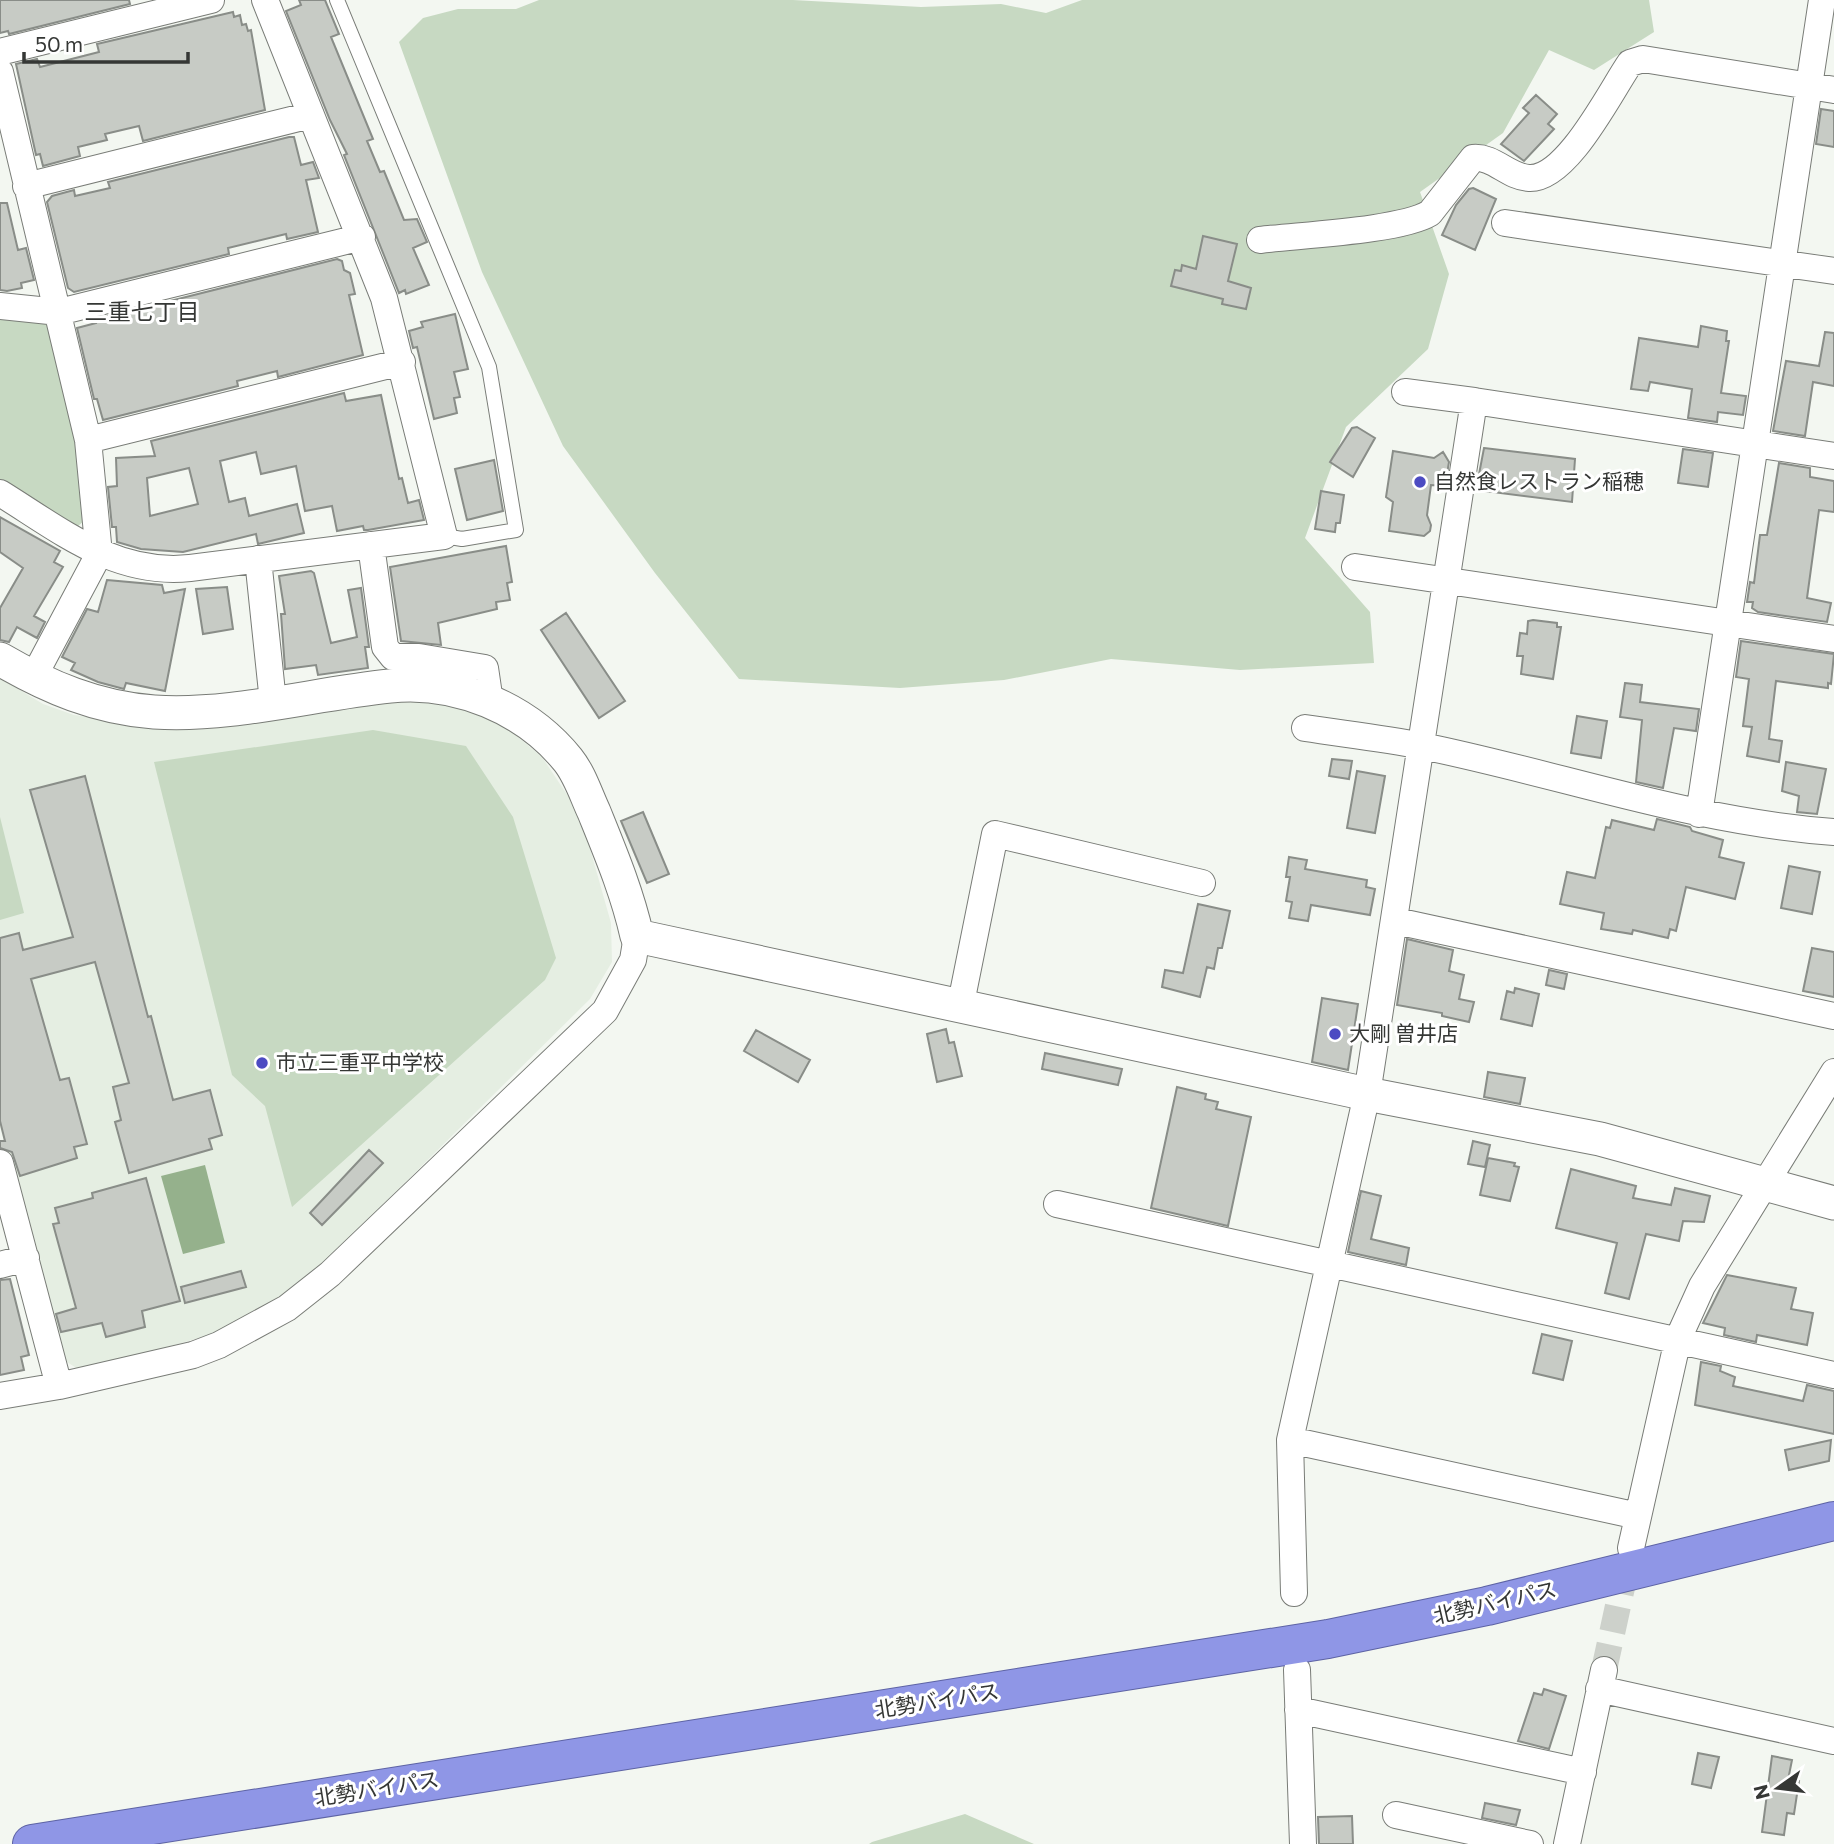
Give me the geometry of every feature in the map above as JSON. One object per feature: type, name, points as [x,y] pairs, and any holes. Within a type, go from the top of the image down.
[{"type":"highway","name":"北勢バイパス","points":[[32,1844],[1328,1639],[1487,1606],[1834,1521]]},
{"type":"street","points":[[0,52],[147,8],[211,0]]},
{"type":"street","points":[[0,493],[99,554],[126,564],[172,570],[444,536],[384,298],[362,237],[265,0]]},
{"type":"street","points":[[1699,814],[1783,264],[1821,88],[1822,0]]},
{"type":"street","points":[[1260,240],[1398,224],[1423,217],[1430,213],[1473,158],[1486,158],[1523,177],[1538,178],[1564,160],[1630,63],[1643,59],[1821,88]]},
{"type":"street","points":[[0,72],[88,440],[99,554],[33,678]]},
{"type":"street","points":[[26,186],[311,115]]},
{"type":"street","points":[[1505,223],[1834,271]]},
{"type":"street","points":[[0,306],[59,313],[362,237]]},
{"type":"street","points":[[88,440],[402,362]]},
{"type":"street","points":[[1405,392],[1834,456]]},
{"type":"street","points":[[1294,1594],[1290,1440],[1367,1094],[1396,922],[1474,401]]},
{"type":"street","points":[[371,545],[385,648],[393,657],[419,657],[485,668],[490,702]]},
{"type":"street","points":[[258,559],[273,702]]},
{"type":"street","points":[[1355,568],[1834,639]]},
{"type":"street","points":[[0,659],[33,678],[82,698],[154,712],[203,710],[415,685],[441,687],[490,702],[540,731],[570,762],[628,893],[637,936],[634,960],[605,1011],[330,1274],[298,1300],[255,1328],[193,1355],[59,1386],[0,1396]]},
{"type":"street","points":[[1305,728],[1422,746],[1699,814],[1770,828],[1834,832]]},
{"type":"street","points":[[960,1008],[995,834],[1202,883]]},
{"type":"street","points":[[1396,922],[1834,1016]]},
{"type":"street","points":[[637,936],[1367,1094],[1600,1139],[1834,1203]]},
{"type":"street","points":[[1631,1548],[1678,1339],[1702,1286],[1834,1072]]},
{"type":"street","points":[[0,1163],[59,1386]]},
{"type":"street","points":[[1057,1204],[1834,1375]]},
{"type":"street","points":[[0,1265],[26,1258]]},
{"type":"street","points":[[1290,1440],[1638,1516]]},
{"type":"street","points":[[1297,1670],[1303,1844]]},
{"type":"street","points":[[1567,1844],[1602,1679],[1834,1741]]},
{"type":"street","points":[[1298,1710],[1583,1772]]},
{"type":"street","points":[[1396,1815],[1530,1844]]},
{"type":"lane","points":[[337,0],[489,367],[516,530],[462,539],[444,536]]},
{"type":"shaded area","points":[[539,0],[793,0],[921,7],[1001,4],[1046,13],[1082,0],[1649,0],[1654,32],[1594,70],[1549,50],[1503,133],[1420,192],[1449,274],[1428,349],[1346,427],[1305,538],[1370,612],[1374,663],[1240,670],[1111,659],[1004,680],[900,688],[739,679],[655,573],[563,446],[482,272],[399,42],[423,18],[458,9],[516,9]]},
{"type":"shaded area","points":[[0,316],[42,319],[49,328],[78,443],[85,520],[77,527],[0,480]]},
{"type":"shaded area","name":"市立三重平中学校","points":[[0,678],[43,704],[74,715],[156,726],[410,697],[447,702],[500,722],[542,757],[572,802],[589,845],[611,923],[612,962],[590,999],[336,1251],[279,1300],[217,1333],[81,1371],[67,1362],[62,1352],[0,1127]]},
{"type":"shaded area","points":[[373,730],[466,746],[513,817],[556,958],[545,980],[292,1207],[265,1106],[232,1075],[154,762]]},
{"type":"shaded area","points":[[0,817],[24,913],[0,920]]},
{"type":"shaded area","points":[[205,1165],[225,1243],[183,1254],[161,1176]]},
{"type":"shaded area","points":[[965,1814],[1034,1844],[869,1844],[872,1842]]},
{"type":"building","points":[[0,0],[129,0],[130,4],[9,34],[8,31],[0,33]]},
{"type":"building","points":[[299,0],[325,0],[339,34],[331,37],[373,139],[367,141],[380,172],[384,171],[404,220],[417,219],[427,242],[413,248],[429,285],[406,294],[405,290],[399,293],[344,155],[347,154],[330,120],[286,11],[301,5]]},
{"type":"building","points":[[233,12],[234,17],[240,15],[242,25],[246,24],[248,31],[251,30],[265,110],[143,141],[139,126],[105,134],[107,140],[78,147],[80,156],[43,166],[40,154],[36,155],[16,64],[37,59],[40,67],[99,52],[97,44]]},
{"type":"building","points":[[1536,95],[1557,114],[1548,124],[1554,129],[1524,161],[1501,144],[1529,113],[1523,108]]},
{"type":"building","points":[[1821,109],[1834,111],[1834,147],[1816,144]]},
{"type":"building","points":[[294,137],[301,165],[313,162],[319,178],[306,180],[318,232],[287,239],[286,234],[228,248],[229,254],[74,292],[68,288],[47,202],[52,196],[74,190],[75,196],[110,188],[108,182]]},
{"type":"building","points":[[1473,188],[1496,199],[1475,250],[1442,235],[1456,205],[1469,189]]},
{"type":"building","points":[[0,203],[7,203],[18,250],[26,248],[34,280],[21,283],[22,288],[7,291],[0,290]]},
{"type":"building","points":[[1203,236],[1237,244],[1228,281],[1251,288],[1246,309],[1222,304],[1223,299],[1171,286],[1175,270],[1181,271],[1182,265],[1196,269]]},
{"type":"building","points":[[337,259],[342,261],[344,270],[350,273],[355,294],[349,295],[363,355],[278,377],[277,371],[237,381],[238,386],[103,420],[97,399],[94,399],[77,328],[96,323],[95,319],[170,304],[170,301]]},
{"type":"building","points":[[455,314],[468,369],[454,372],[460,397],[454,398],[457,413],[434,419],[417,347],[413,348],[409,331],[423,327],[421,322]]},
{"type":"building","points":[[1701,326],[1727,331],[1726,341],[1729,341],[1721,393],[1746,396],[1743,415],[1718,412],[1717,422],[1688,418],[1692,389],[1650,382],[1648,391],[1631,389],[1639,338],[1698,347]]},
{"type":"building","points":[[1825,332],[1834,333],[1834,386],[1813,382],[1805,436],[1773,431],[1786,361],[1819,366]]},
{"type":"building","points":[[344,393],[346,401],[381,395],[399,479],[402,478],[408,503],[419,500],[424,520],[368,530],[364,530],[363,526],[337,531],[332,506],[305,511],[296,466],[261,474],[256,452],[220,461],[229,502],[245,498],[249,516],[297,504],[304,533],[258,544],[256,534],[183,552],[141,549],[117,542],[116,527],[112,527],[108,487],[117,486],[116,458],[155,456],[151,441]],"holes":[[[189,468],[198,504],[150,516],[147,478]]]},
{"type":"building","points":[[1357,427],[1375,438],[1353,477],[1330,462],[1352,428]]},
{"type":"building","points":[[1484,448],[1575,459],[1572,502],[1476,490]]},
{"type":"building","points":[[1683,449],[1713,453],[1708,487],[1678,483]]},
{"type":"building","points":[[1393,451],[1434,458],[1443,452],[1449,462],[1445,486],[1431,485],[1427,515],[1431,525],[1430,531],[1424,536],[1389,531],[1393,502],[1386,497]]},
{"type":"building","points":[[494,460],[503,511],[467,520],[455,469]]},
{"type":"building","points":[[1779,463],[1810,468],[1810,477],[1834,481],[1834,512],[1819,510],[1807,598],[1831,603],[1827,622],[1758,612],[1752,608],[1753,602],[1747,602],[1750,582],[1754,583],[1760,535],[1767,535]]},
{"type":"building","points":[[1321,491],[1344,495],[1340,523],[1336,523],[1335,532],[1315,529]]},
{"type":"building","points":[[0,517],[60,551],[54,562],[63,567],[34,616],[45,622],[37,638],[17,627],[9,642],[0,640],[0,608],[23,568],[0,552]]},
{"type":"building","points":[[506,546],[512,582],[507,583],[510,600],[496,602],[497,609],[438,623],[441,645],[401,641],[390,567]]},
{"type":"building","points":[[311,571],[314,573],[331,643],[357,637],[348,590],[361,588],[369,647],[365,647],[368,668],[318,675],[316,665],[285,669],[281,614],[285,614],[279,576]]},
{"type":"building","points":[[107,580],[162,585],[164,593],[185,589],[165,691],[126,683],[124,689],[98,682],[71,670],[75,663],[62,657],[87,609],[98,612]]},
{"type":"building","points":[[227,587],[233,629],[203,634],[196,589]]},
{"type":"building","points":[[566,613],[625,701],[599,718],[541,630]]},
{"type":"building","points":[[1528,621],[1557,623],[1557,627],[1561,627],[1553,679],[1521,674],[1523,656],[1517,656],[1520,633],[1527,634]]},
{"type":"building","points":[[1741,641],[1834,654],[1831,684],[1828,683],[1828,688],[1776,681],[1769,739],[1782,741],[1779,762],[1747,756],[1752,727],[1743,726],[1749,679],[1736,677]]},
{"type":"building","points":[[1625,683],[1642,685],[1640,702],[1699,709],[1696,731],[1674,728],[1663,788],[1636,782],[1642,720],[1620,717]]},
{"type":"building","points":[[1577,716],[1607,721],[1601,758],[1571,753]]},
{"type":"building","points":[[1332,759],[1352,761],[1349,779],[1329,776]]},
{"type":"building","points":[[1786,762],[1826,769],[1817,814],[1797,812],[1799,796],[1782,791]]},
{"type":"building","points":[[1357,771],[1385,776],[1375,833],[1347,828]]},
{"type":"building","points":[[85,776],[148,1017],[151,1016],[173,1100],[210,1090],[222,1135],[209,1139],[212,1149],[129,1173],[115,1122],[121,1120],[113,1087],[129,1083],[95,962],[31,979],[60,1080],[69,1078],[87,1144],[74,1147],[77,1158],[20,1176],[12,1152],[0,1148],[0,1141],[5,1141],[0,1121],[0,938],[19,933],[23,950],[73,937],[30,790]]},
{"type":"building","points":[[643,812],[669,874],[647,883],[621,821]]},
{"type":"building","points":[[1657,819],[1690,827],[1692,831],[1723,840],[1719,857],[1744,863],[1735,899],[1686,887],[1676,931],[1670,929],[1668,938],[1633,930],[1632,934],[1601,929],[1604,913],[1560,904],[1567,872],[1595,878],[1606,827],[1610,828],[1612,820],[1654,830]]},
{"type":"building","points":[[1289,857],[1307,860],[1305,869],[1367,880],[1366,887],[1375,889],[1370,915],[1311,905],[1308,921],[1289,918],[1292,902],[1286,901],[1290,877],[1286,877]]},
{"type":"building","points":[[1789,866],[1820,872],[1812,914],[1781,908]]},
{"type":"building","points":[[1198,904],[1230,911],[1222,948],[1218,948],[1214,969],[1207,967],[1200,997],[1162,987],[1165,970],[1183,973]]},
{"type":"building","points":[[1407,939],[1453,950],[1449,971],[1464,975],[1459,999],[1474,1002],[1469,1022],[1442,1016],[1442,1013],[1397,1005]]},
{"type":"building","points":[[1812,948],[1834,952],[1834,997],[1803,991]]},
{"type":"building","points":[[1549,970],[1567,974],[1564,989],[1546,985]]},
{"type":"building","points":[[1515,988],[1539,994],[1532,1026],[1501,1019],[1507,991],[1514,993]]},
{"type":"building","name":"大剛 曽井店","points":[[1322,998],[1358,1004],[1348,1070],[1312,1062]]},
{"type":"building","points":[[946,1029],[949,1043],[954,1042],[962,1076],[937,1082],[927,1034]]},
{"type":"building","points":[[756,1030],[810,1060],[798,1082],[744,1051]]},
{"type":"building","points":[[1045,1053],[1122,1069],[1118,1085],[1042,1069]]},
{"type":"building","points":[[1488,1072],[1525,1078],[1520,1104],[1484,1097]]},
{"type":"building","points":[[1177,1087],[1206,1094],[1205,1099],[1218,1102],[1216,1109],[1251,1117],[1228,1226],[1151,1208]]},
{"type":"building","points":[[1473,1141],[1490,1145],[1485,1167],[1468,1164]]},
{"type":"building","points":[[369,1150],[383,1163],[322,1225],[310,1213]]},
{"type":"building","points":[[1488,1158],[1515,1163],[1514,1166],[1519,1167],[1510,1201],[1480,1195]]},
{"type":"building","points":[[1571,1169],[1636,1186],[1633,1198],[1671,1205],[1675,1188],[1710,1196],[1704,1222],[1683,1221],[1679,1241],[1646,1234],[1629,1299],[1605,1293],[1617,1243],[1556,1228]]},
{"type":"building","points":[[146,1178],[180,1301],[142,1311],[145,1327],[106,1337],[102,1323],[61,1332],[56,1314],[76,1308],[53,1224],[59,1223],[55,1208],[93,1198],[92,1193]]},
{"type":"building","points":[[1361,1191],[1381,1196],[1371,1239],[1409,1248],[1406,1265],[1348,1252]]},
{"type":"building","points":[[241,1271],[246,1287],[185,1303],[181,1287]]},
{"type":"building","points":[[1727,1275],[1796,1288],[1791,1309],[1813,1313],[1807,1345],[1757,1335],[1756,1342],[1724,1335],[1725,1328],[1703,1323]]},
{"type":"building","points":[[10,1279],[29,1355],[21,1357],[24,1370],[0,1375],[0,1280]]},
{"type":"building","points":[[1542,1334],[1572,1341],[1563,1380],[1533,1373]]},
{"type":"building","points":[[1701,1362],[1721,1366],[1720,1371],[1735,1377],[1733,1386],[1803,1401],[1807,1385],[1834,1391],[1834,1434],[1695,1405]]},
{"type":"building","points":[[1831,1440],[1829,1461],[1789,1470],[1785,1450]]},
{"type":"building","points":[[1544,1689],[1566,1696],[1549,1749],[1518,1741],[1534,1693],[1542,1695]]},
{"type":"building","points":[[1698,1753],[1719,1757],[1711,1788],[1692,1784]]},
{"type":"building","points":[[1772,1756],[1792,1760],[1788,1780],[1799,1781],[1794,1814],[1787,1813],[1784,1835],[1762,1832]]},
{"type":"building","points":[[1485,1803],[1520,1810],[1516,1825],[1482,1818]]},
{"type":"building","points":[[1352,1816],[1353,1844],[1319,1844],[1318,1817]]},
{"type":"tunnel","points":[[1604,1670],[1628,1560]]},
{"type":"place","name":"自然食レストラン稲穂","points":[[1420,482]]},
{"type":"place","name":"大剛 曽井店","points":[[1335,1034]]},
{"type":"place","name":"市立三重平中学校","points":[[262,1063]]},
{"type":"district","name":"三重七丁目","points":[[142,312]]}]
